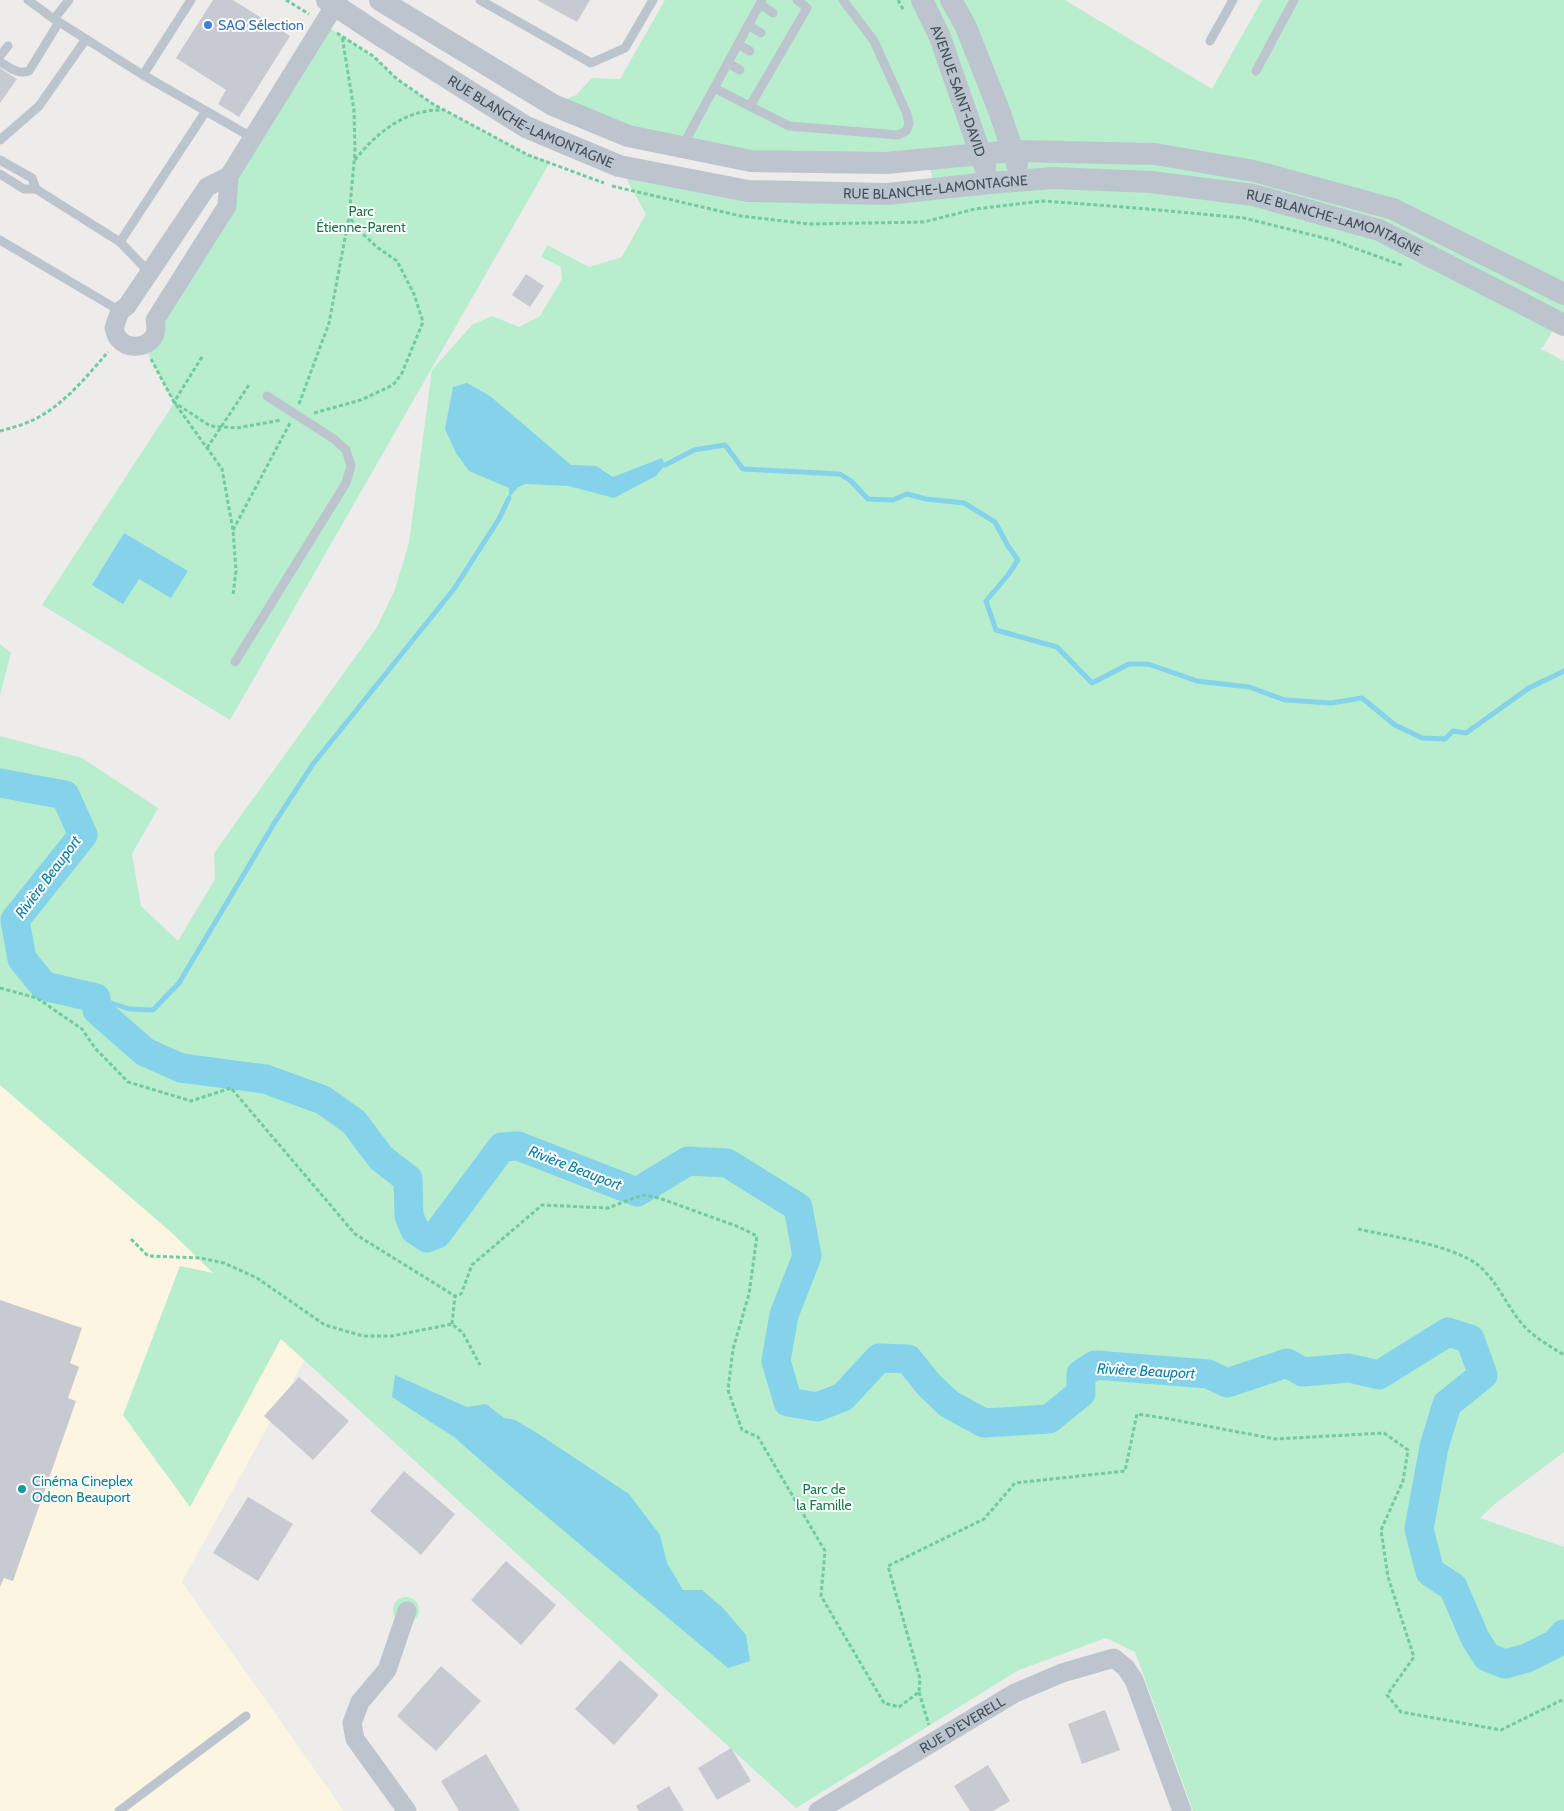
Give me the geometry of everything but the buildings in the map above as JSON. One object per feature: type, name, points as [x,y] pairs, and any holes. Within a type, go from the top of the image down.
[{"type":"street","name":"RUE BLANCHE-LAMONTAGNE","points":[[380,0],[553,105],[628,136],[751,161],[886,163],[1013,151],[1155,154],[1254,172],[1393,209],[1564,294]]},
{"type":"street","name":"AVENUE SAINT-DAVID","points":[[922,0],[940,36],[981,154],[989,183]]},
{"type":"street","name":"AVENUE SAINT-DAVID","points":[[951,0],[966,27],[1013,151],[1021,180]]},
{"type":"street","name":"RUE BLANCHE-LAMONTAGNE","points":[[333,2],[381,36],[526,127],[618,166],[748,191],[887,194],[1053,178],[1151,182],[1253,196],[1379,230],[1564,324]]},
{"type":"street","points":[[229,176],[207,187],[127,306],[120,311],[114,328],[118,339],[130,347],[144,346],[153,337],[156,329],[155,320],[227,206],[229,176],[333,2]]},
{"type":"street","points":[[406,1811],[355,1739],[352,1722],[360,1702],[387,1670],[407,1611]]},
{"type":"street","name":"RUE D'EVERELL","points":[[818,1811],[1015,1692],[1062,1674],[1114,1658],[1126,1668],[1134,1680],[1182,1811]]},
{"type":"lane","points":[[28,0],[143,76],[253,138]]},
{"type":"lane","points":[[0,62],[16,72],[23,73],[29,71],[56,20],[69,0]]},
{"type":"lane","points":[[143,76],[190,0]]},
{"type":"lane","points":[[480,0],[591,63],[625,48],[653,0]]},
{"type":"lane","points":[[750,106],[759,82],[792,27],[807,8],[797,0]]},
{"type":"lane","points":[[714,88],[789,126],[898,134],[906,131],[909,124],[907,114],[874,41],[843,0]]},
{"type":"lane","points":[[1210,41],[1233,0]]},
{"type":"lane","points":[[1256,71],[1294,0]]},
{"type":"lane","points":[[682,147],[761,2],[773,13]]},
{"type":"lane","points":[[748,25],[761,33]]},
{"type":"lane","points":[[0,140],[39,106],[86,40]]},
{"type":"lane","points":[[738,44],[750,51]]},
{"type":"lane","points":[[0,56],[8,46]]},
{"type":"lane","points":[[728,63],[740,70]]},
{"type":"lane","points":[[120,242],[206,111]]},
{"type":"lane","points":[[0,160],[32,178],[36,188],[120,242],[150,273]]},
{"type":"lane","points":[[0,174],[24,189],[36,188]]},
{"type":"lane","points":[[0,240],[120,311]]},
{"type":"lane","points":[[235,662],[346,483],[351,466],[346,450],[334,439],[295,416],[267,396]]},
{"type":"lane","points":[[119,1811],[246,1716]]},
{"type":"path","points":[[233,530],[295,416],[329,323],[349,217],[354,161],[354,110],[342,36]]},
{"type":"path","points":[[354,161],[383,130],[402,118],[430,110],[444,110]]},
{"type":"path","points":[[974,209],[1043,201],[1244,218],[1332,240],[1411,270]]},
{"type":"path","points":[[174,402],[210,426],[237,428],[361,400],[393,385],[402,373],[423,322],[414,294],[398,261],[364,236],[349,217]]},
{"type":"path","points":[[0,431],[34,420],[52,409],[118,339]]},
{"type":"path","points":[[144,346],[174,402],[222,469],[233,530],[236,571],[233,595]]},
{"type":"path","points":[[174,402],[202,357]]},
{"type":"path","points":[[208,448],[249,385]]},
{"type":"path","points":[[0,988],[37,998],[82,1029],[95,1048],[128,1082],[192,1100],[231,1088],[355,1234],[455,1296]]},
{"type":"path","points":[[455,1296],[460,1294],[472,1264],[542,1205],[608,1208],[642,1196],[668,1201],[757,1236],[749,1294],[733,1349],[728,1390],[742,1430],[758,1437],[825,1551],[821,1596],[884,1703],[899,1707],[919,1692]]},
{"type":"path","points":[[1358,1229],[1449,1249],[1478,1265],[1497,1286],[1519,1321],[1544,1343],[1564,1355]]},
{"type":"path","points":[[131,1239],[148,1256],[200,1258],[224,1263],[257,1278],[325,1324],[362,1336],[392,1336],[452,1324]]},
{"type":"path","points":[[452,1324],[455,1296]]},
{"type":"path","points":[[452,1324],[463,1333],[480,1365]]},
{"type":"path","points":[[934,1741],[919,1692],[920,1678],[888,1566],[984,1519],[1015,1483],[1125,1471],[1137,1414],[1170,1418],[1274,1439],[1384,1433],[1408,1450],[1403,1480],[1381,1530],[1388,1577],[1414,1657],[1387,1695],[1401,1712],[1501,1730],[1564,1699]]},
{"type":"shaded area","points":[[0,1085],[171,1232],[305,1359],[182,1582],[344,1811],[0,1811]]},
{"type":"green space","name":"Parc de la Famille","points":[[665,0],[1065,0],[1212,89],[1262,0],[1564,0],[1564,324],[1552,332],[1543,347],[1539,348],[1564,361],[1564,1452],[1496,1503],[1480,1518],[1564,1547],[1564,1811],[1193,1811],[1135,1652],[1106,1638],[1019,1670],[796,1808],[281,1339],[190,1507],[123,1415],[180,1266],[213,1273],[171,1232],[0,1085],[0,736],[82,758],[158,808],[132,854],[141,906],[178,941],[215,879],[214,853],[377,627],[394,592],[409,543],[432,370],[472,325],[492,316],[519,327],[540,316],[562,279],[561,267],[541,257],[547,245],[589,267],[622,257],[646,214],[619,166],[748,191],[935,189],[928,159],[751,161],[553,105],[576,95],[592,78],[620,79]]},
{"type":"green space","name":"Parc Étienne-Parent","points":[[323,24],[373,56],[397,79],[433,104],[528,155],[550,162],[230,720],[42,605],[174,403],[144,346],[227,206],[229,176]]},
{"type":"green space","points":[[0,644],[11,653],[0,695]]},
{"type":"green space","points":[[406,1597],[415,1601],[419,1610],[415,1619],[406,1623],[397,1619],[393,1610],[397,1601]]},
{"type":"water","points":[[467,383],[490,396],[571,465],[596,466],[613,477],[662,458],[665,465],[656,476],[614,498],[569,486],[526,484],[518,487],[509,498],[509,488],[469,471],[456,453],[445,429],[453,387]]},
{"type":"water","points":[[124,533],[188,571],[171,598],[139,579],[123,604],[92,585]]},
{"type":"water","points":[[395,1375],[467,1407],[486,1404],[504,1418],[515,1420],[537,1433],[629,1494],[660,1535],[667,1563],[683,1590],[702,1590],[723,1608],[746,1635],[750,1661],[728,1668],[454,1437],[392,1397]]},
{"type":"waterway","points":[[665,465],[694,450],[725,445],[743,469],[840,474],[851,481],[868,499],[893,500],[907,494],[926,499],[964,503],[995,522],[1018,560],[986,601],[996,630],[1057,647],[1092,683],[1129,664],[1148,664],[1197,681],[1249,687],[1285,700],[1331,703],[1362,698],[1395,725],[1422,738],[1445,739],[1453,731],[1466,733],[1529,688],[1564,671]]},
{"type":"waterway","points":[[96,998],[129,1009],[153,1010],[179,983],[275,822],[313,764],[454,589],[499,519],[509,498]]},
{"type":"waterway","name":"Rivière Beauport","points":[[0,783],[65,795],[83,835],[15,920],[22,959],[44,986],[96,998],[97,1010],[145,1052],[181,1068],[265,1079],[323,1100],[354,1122],[381,1158],[408,1179],[409,1216],[415,1230],[427,1238],[437,1234],[502,1147],[518,1146],[637,1192],[688,1161],[727,1163],[798,1207],[807,1256],[784,1315],[776,1361],[788,1402],[817,1407],[843,1397],[879,1358],[908,1359],[929,1385],[949,1404],[984,1423],[1049,1419],[1081,1393],[1081,1374],[1095,1365],[1208,1374],[1227,1383],[1287,1363],[1303,1372],[1349,1368],[1379,1375],[1448,1332],[1470,1339],[1483,1375],[1447,1404],[1434,1447],[1419,1529],[1430,1572],[1453,1587],[1475,1638],[1487,1657],[1505,1664],[1527,1658],[1555,1644],[1564,1634]]},
{"type":"place","name":"SAQ Sélection","points":[[208,25]]},
{"type":"place","name":"Cinéma Cineplex Odeon Beauport","points":[[22,1489]]}]
